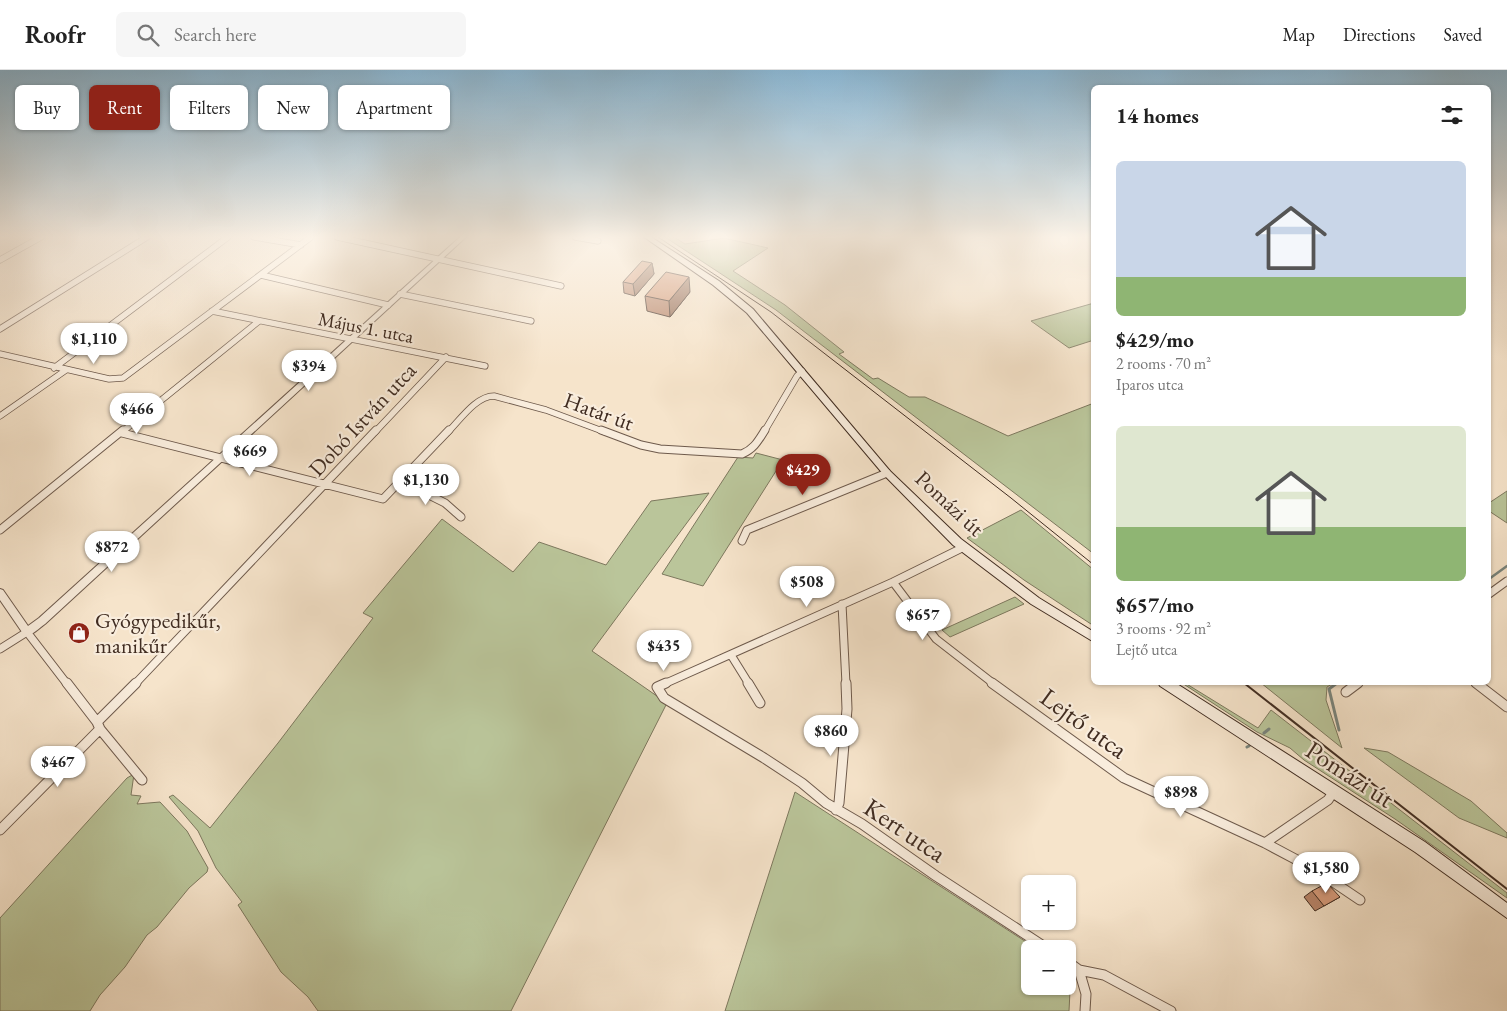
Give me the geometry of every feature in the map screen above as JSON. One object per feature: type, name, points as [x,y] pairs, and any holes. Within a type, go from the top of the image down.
[{"type":"main road","name":"Pomázi út","points":[[713,281],[738,300],[760,321],[887,473],[925,512],[964,547],[1035,601],[1091,636]]},
{"type":"main road","name":"Pomázi út","points":[[1169,685],[1420,847],[1507,911]]},
{"type":"street","points":[[0,330],[77,281]]},
{"type":"street","points":[[54,368],[169,281]]},
{"type":"street","points":[[0,354],[54,368],[108,379],[120,379],[134,371],[252,281]]},
{"type":"street","points":[[286,281],[388,304]]},
{"type":"street","points":[[0,649],[42,621],[415,281]]},
{"type":"street","points":[[537,281],[561,286]]},
{"type":"street","points":[[400,294],[531,321]]},
{"type":"street","name":"Május 1. utca","points":[[212,311],[485,366]]},
{"type":"street","points":[[0,530],[259,321]]},
{"type":"street","name":"Dobó István utca","points":[[0,830],[99,726],[108,712],[328,484],[446,357]]},
{"type":"street","points":[[0,416],[66,370]]},
{"type":"street","name":"Határ út","points":[[328,484],[383,499],[458,421],[487,396],[494,396],[546,410],[641,445],[660,449],[742,454],[752,450],[757,444],[797,376],[802,371]]},
{"type":"street","points":[[122,433],[219,459],[328,484]]},
{"type":"street","points":[[742,541],[747,530],[887,473]]},
{"type":"street","points":[[401,481],[445,503],[461,517]]},
{"type":"street","points":[[836,810],[802,783],[764,758],[664,698],[658,687],[893,582],[964,547]]},
{"type":"street","points":[[1491,593],[1507,581]]},
{"type":"street","name":"Lejtő utca","points":[[893,582],[936,639],[1108,768],[1124,778],[1265,843],[1314,869],[1360,900]]},
{"type":"street","points":[[0,593],[27,632],[142,780]]},
{"type":"street","name":"Kert utca","points":[[842,604],[847,709],[839,803],[836,810],[862,824],[936,876],[1034,940]]},
{"type":"street","points":[[731,655],[760,703]]},
{"type":"street","points":[[1346,692],[1355,685]]},
{"type":"street","points":[[1479,685],[1507,707]]},
{"type":"street","points":[[1265,843],[1328,800],[1334,791]]},
{"type":"street","points":[[1076,967],[1080,970],[1104,975],[1171,1011]]},
{"type":"street","points":[[1080,970],[1086,994],[1085,1011]]},
{"type":"green space","points":[[732,281],[748,281],[785,305],[844,352],[839,354],[873,379],[878,378],[909,397],[925,397],[1008,436],[1091,404],[1091,552],[776,310]]},
{"type":"green space","points":[[1091,304],[1091,341],[1069,348],[1031,321]]},
{"type":"green space","points":[[756,453],[783,460],[703,586],[662,574],[738,457],[753,458]]},
{"type":"green space","points":[[1507,491],[1507,523],[1491,512],[1491,502]]},
{"type":"green space","points":[[709,493],[592,651],[667,703],[511,1011],[318,1011],[308,997],[281,972],[238,905],[242,902],[216,868],[198,831],[169,797],[173,795],[210,828],[278,743],[373,618],[363,613],[442,519],[513,572],[539,542],[606,565],[651,501]]},
{"type":"green space","points":[[1021,510],[1091,568],[1091,624],[1024,580],[967,538]]},
{"type":"green space","points":[[1015,597],[1024,604],[950,637],[942,630]]},
{"type":"green space","points":[[1185,685],[1188,685],[1258,728],[1271,710],[1507,893],[1507,898],[1395,819],[1304,760],[1290,748],[1257,732]]},
{"type":"green space","points":[[1263,685],[1330,685],[1327,687],[1326,700],[1342,748]]},
{"type":"green space","points":[[1364,748],[1388,752],[1471,801],[1507,833],[1507,838],[1459,818]]},
{"type":"green space","points":[[134,774],[131,795],[141,796],[137,804],[160,802],[187,831],[208,868],[207,872],[189,888],[157,927],[147,935],[125,967],[100,995],[90,1011],[0,1011],[0,918],[127,778]]},
{"type":"green space","points":[[795,792],[1023,940],[1021,940],[1021,995],[1070,995],[1069,1011],[725,1011]]},
{"type":"building","points":[[624,281],[636,281],[633,284]]},
{"type":"building","points":[[658,281],[686,281],[669,301],[645,296]]},
{"type":"building","points":[[1327,883],[1340,897],[1324,906],[1312,891]]},
{"type":"waterway","points":[[1491,578],[1507,566]]},
{"type":"waterway","points":[[1334,685],[1329,689],[1339,730]]},
{"type":"waterway","points":[[1264,733],[1269,729]]},
{"type":"tram line","points":[[724,281],[771,312],[1011,498],[1091,563]]},
{"type":"tram line","points":[[1247,685],[1507,889]]},
{"type":"place","name":"Gyógypedikűr, manikűr","points":[[79,633]]}]
